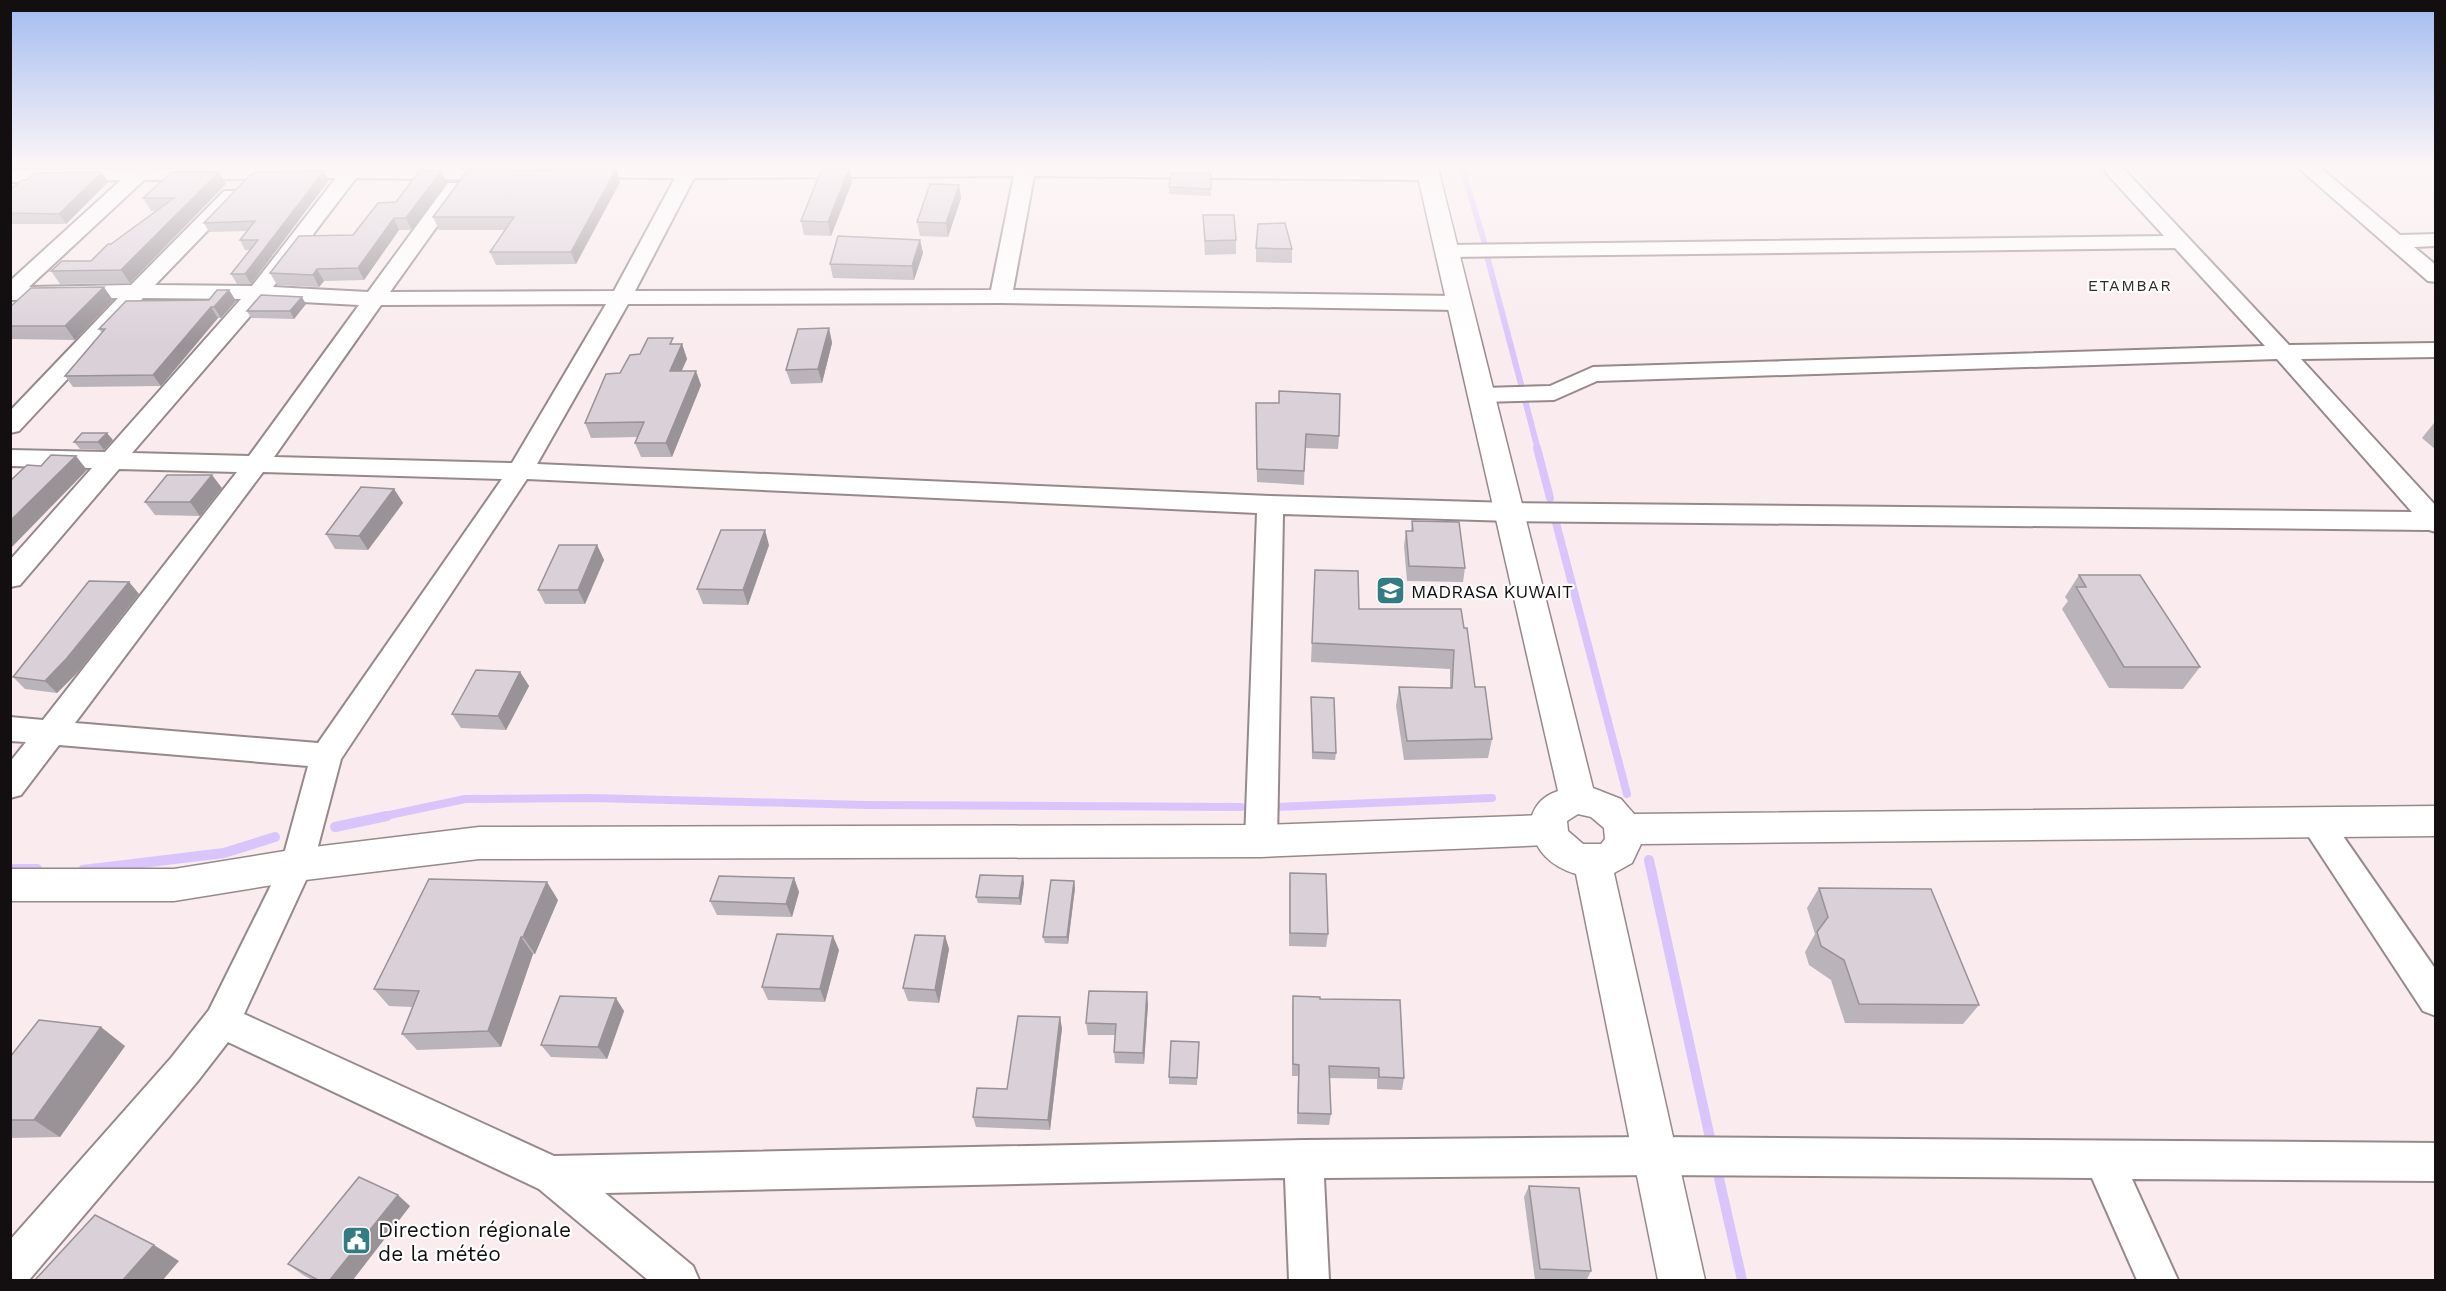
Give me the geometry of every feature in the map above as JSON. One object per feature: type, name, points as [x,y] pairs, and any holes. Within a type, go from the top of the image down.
[{"type":"street","points":[[10,293],[84,224]]},
{"type":"street","points":[[10,426],[202,224]]},
{"type":"street","points":[[10,578],[258,293],[311,224]]},
{"type":"street","points":[[10,786],[256,464],[429,224]]},
{"type":"street","points":[[10,1271],[184,1070],[222,1022],[297,865],[326,756],[520,471],[622,296],[660,224]]},
{"type":"street","points":[[1000,296],[1014,224]]},
{"type":"street","points":[[1441,224],[1458,303],[1483,395],[1578,799]]},
{"type":"street","points":[[2164,224],[2283,352],[2434,522]]},
{"type":"street","points":[[2374,224],[2436,276]]},
{"type":"street","points":[[2394,241],[2436,240]]},
{"type":"street","points":[[1448,251],[2180,242]]},
{"type":"street","points":[[10,293],[137,291],[258,293],[376,299],[622,296],[1000,296],[1458,303]]},
{"type":"street","points":[[1483,395],[1554,393],[1593,374],[2283,352],[2436,350]]},
{"type":"street","points":[[10,458],[520,471],[1270,505],[1511,512],[2434,522]]},
{"type":"street","points":[[1262,841],[1270,505]]},
{"type":"street","points":[[10,729],[326,756]]},
{"type":"street","points":[[1578,799],[1598,803],[1614,814],[1623,829],[1624,841],[1618,852],[1608,859],[1593,862],[1577,860],[1563,853],[1552,842],[1547,830],[1548,818],[1554,808],[1565,801],[1578,799]]},
{"type":"street","points":[[1623,829],[2436,821]]},
{"type":"street","points":[[2316,822],[2436,1000]]},
{"type":"street","points":[[10,885],[174,885],[297,865],[478,843],[1262,841],[1547,830]]},
{"type":"street","points":[[1593,862],[1681,1281]]},
{"type":"street","points":[[222,1022],[553,1175],[678,1281]]},
{"type":"street","points":[[553,1175],[1304,1159],[1654,1156],[2436,1162]]},
{"type":"street","points":[[1304,1159],[1310,1281]]},
{"type":"street","points":[[2103,1159],[2158,1281]]},
{"type":"building","points":[[138,224],[167,224],[121,270],[51,271],[62,261],[91,261],[108,244]]},
{"type":"building","points":[[252,224],[283,224],[245,274],[231,274],[258,240],[240,240]]},
{"type":"building","points":[[361,224],[390,224],[358,268],[317,269],[313,275],[270,273],[299,236],[353,235]]},
{"type":"building","points":[[509,224],[586,224],[571,252],[490,252]]},
{"type":"building","points":[[1204,224],[1235,224],[1236,240],[1205,241]]},
{"type":"building","points":[[1258,224],[1285,224],[1292,249],[1256,248]]},
{"type":"building","points":[[838,236],[920,240],[912,266],[830,264]]},
{"type":"building","points":[[104,287],[65,326],[10,326],[10,307],[31,288]]},
{"type":"building","points":[[217,290],[229,290],[214,307],[211,307],[153,375],[65,376],[105,329],[99,329],[126,301],[209,300]]},
{"type":"building","points":[[261,295],[302,297],[290,311],[247,311]]},
{"type":"building","points":[[829,328],[818,369],[786,370],[798,329]]},
{"type":"building","points":[[648,338],[673,338],[670,344],[682,344],[670,371],[696,371],[666,443],[635,443],[644,422],[585,423],[606,374],[620,373],[630,355],[640,354]]},
{"type":"building","points":[[1279,391],[1340,394],[1339,436],[1306,434],[1304,471],[1257,469],[1256,403],[1279,403]]},
{"type":"building","points":[[82,433],[107,433],[98,442],[74,442]]},
{"type":"building","points":[[51,455],[76,456],[10,521],[10,481],[27,465],[41,466]]},
{"type":"building","points":[[167,475],[212,475],[190,502],[145,502]]},
{"type":"building","points":[[361,487],[394,489],[359,536],[326,534]]},
{"type":"building","points":[[1412,521],[1459,522],[1465,568],[1409,566],[1406,531],[1413,531]]},
{"type":"building","points":[[721,530],[765,530],[743,590],[697,589]]},
{"type":"building","points":[[559,545],[597,545],[578,590],[538,590]]},
{"type":"building","points":[[1315,570],[1358,571],[1359,609],[1461,609],[1464,628],[1467,628],[1475,687],[1485,687],[1492,739],[1407,741],[1399,687],[1452,688],[1454,650],[1312,643]]},
{"type":"building","points":[[2079,575],[2140,575],[2200,667],[2124,667],[2076,587],[2086,587]]},
{"type":"building","points":[[89,581],[129,582],[67,658],[45,681],[13,677]]},
{"type":"building","points":[[476,670],[520,672],[498,716],[452,714]]},
{"type":"building","points":[[1311,697],[1334,698],[1336,753],[1313,752]]},
{"type":"building","points":[[1290,873],[1326,874],[1328,934],[1290,933]]},
{"type":"building","points":[[980,875],[1023,876],[1019,898],[976,897]]},
{"type":"building","points":[[719,876],[794,878],[786,904],[710,901]]},
{"type":"building","points":[[429,879],[547,882],[523,937],[521,937],[488,1031],[402,1034],[419,991],[374,989]]},
{"type":"building","points":[[1051,880],[1074,881],[1067,937],[1043,937]]},
{"type":"building","points":[[1819,888],[1931,889],[1979,1005],[1859,1004],[1844,960],[1821,946],[1817,932],[1828,917]]},
{"type":"building","points":[[777,934],[833,936],[820,989],[762,987]]},
{"type":"building","points":[[915,935],[945,936],[935,990],[903,988]]},
{"type":"building","points":[[1089,991],[1147,992],[1143,1053],[1114,1052],[1116,1024],[1086,1023]]},
{"type":"building","points":[[560,996],[616,998],[598,1047],[541,1045]]},
{"type":"building","points":[[1293,996],[1320,997],[1320,999],[1400,1000],[1404,1078],[1379,1077],[1379,1068],[1329,1066],[1331,1114],[1298,1113],[1299,1065],[1293,1064]]},
{"type":"building","points":[[1018,1016],[1060,1017],[1048,1120],[973,1117],[977,1088],[1007,1089]]},
{"type":"building","points":[[39,1020],[101,1027],[34,1120],[10,1120],[10,1057]]},
{"type":"building","points":[[1171,1041],[1199,1042],[1197,1078],[1169,1077]]},
{"type":"building","points":[[359,1177],[398,1195],[329,1281],[320,1281],[288,1264]]},
{"type":"building","points":[[1529,1186],[1579,1188],[1591,1271],[1540,1269]]},
{"type":"building","points":[[95,1215],[154,1245],[122,1281],[34,1281]]},
{"type":"waterway","points":[[1479,224],[1484,241]]},
{"type":"waterway","points":[[1487,256],[1522,388]]},
{"type":"waterway","points":[[1525,400],[1538,450]]},
{"type":"waterway","points":[[1537,448],[1550,498]]},
{"type":"waterway","points":[[1555,519],[1627,794]]},
{"type":"waterway","points":[[380,817],[465,799],[591,798],[865,805],[1241,807]]},
{"type":"waterway","points":[[1276,807],[1492,798]]},
{"type":"waterway","points":[[335,827],[387,816]]},
{"type":"waterway","points":[[83,870],[224,853],[275,837]]},
{"type":"waterway","points":[[1649,860],[1712,1147]]},
{"type":"waterway","points":[[10,869],[37,869]]},
{"type":"waterway","points":[[1716,1165],[1742,1280]]},
{"type":"place","name":"MADRASA KUWAIT","points":[[1390,591]]},
{"type":"place","name":"Direction régionale de la météo","points":[[357,1241]]},
{"type":"district","name":"ETAMBAR","points":[[2130,285]]}]
